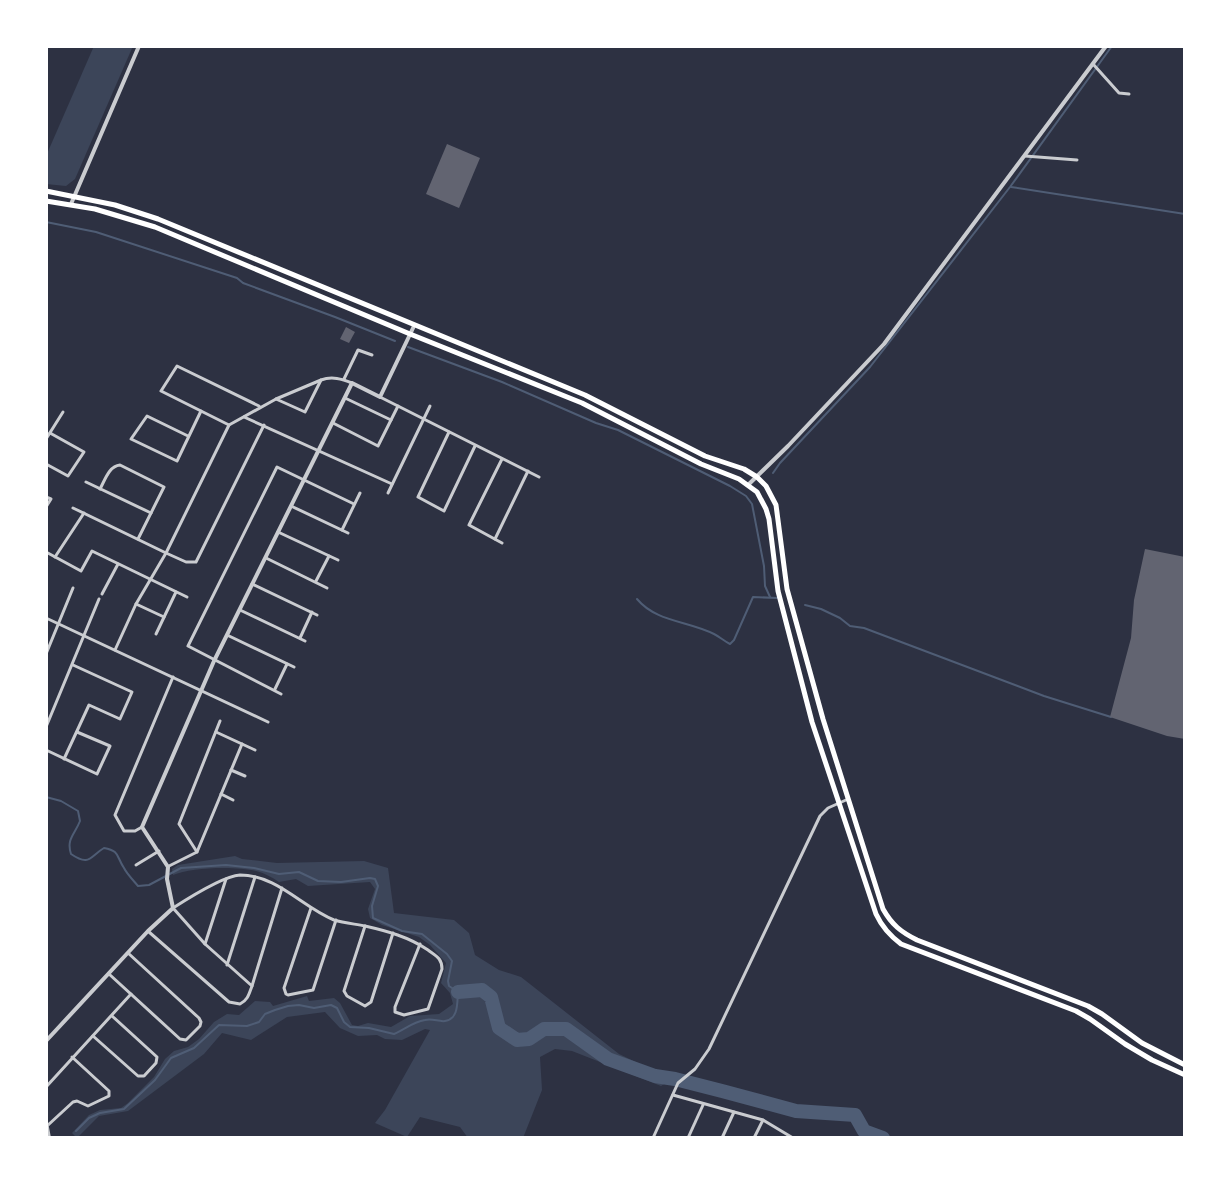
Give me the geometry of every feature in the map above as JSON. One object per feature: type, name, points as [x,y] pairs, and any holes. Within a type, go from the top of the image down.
[{"type":"main road","points":[[46,191],[115,205],[146,215],[585,395],[705,456],[744,469],[757,477],[776,505],[787,589],[823,719],[883,909],[896,928],[917,940],[1088,1006],[1142,1043],[1185,1065]]},
{"type":"main road","points":[[46,201],[71,204],[155,227],[582,403],[701,464],[749,484],[766,509],[778,591],[812,722],[876,914],[890,936],[914,949],[1076,1011],[1152,1060],[1185,1075]]},
{"type":"street","points":[[71,204],[139,46]]},
{"type":"street","points":[[749,484],[884,344],[1106,46]]},
{"type":"street","points":[[1093,64],[1119,93],[1129,94]]},
{"type":"street","points":[[1025,156],[1077,160]]},
{"type":"street","points":[[380,397],[414,326]]},
{"type":"street","points":[[344,379],[358,350],[372,355]]},
{"type":"street","points":[[229,425],[161,391],[177,366],[261,407]]},
{"type":"street","points":[[115,650],[229,425],[276,399],[321,380],[329,377],[344,379],[539,477]]},
{"type":"street","points":[[276,399],[305,412],[321,380]]},
{"type":"street","points":[[173,677],[115,815],[124,831],[142,827],[200,690],[352,383]]},
{"type":"street","points":[[345,398],[391,420]]},
{"type":"street","points":[[333,423],[378,446],[398,406]]},
{"type":"street","points":[[388,493],[430,406]]},
{"type":"street","points":[[188,436],[147,416],[131,439],[177,461],[201,411]]},
{"type":"street","points":[[46,439],[63,412]]},
{"type":"street","points":[[244,417],[392,484]]},
{"type":"street","points":[[73,508],[186,562],[196,562],[264,425]]},
{"type":"street","points":[[449,432],[418,497],[444,511],[475,445]]},
{"type":"street","points":[[46,464],[68,476],[84,452],[50,433]]},
{"type":"street","points":[[502,459],[469,525],[502,543]]},
{"type":"street","points":[[100,489],[112,467],[120,465],[164,487],[138,539]]},
{"type":"street","points":[[281,694],[188,646],[277,467],[354,504]]},
{"type":"street","points":[[495,539],[528,471]]},
{"type":"street","points":[[86,482],[151,513]]},
{"type":"street","points":[[342,530],[360,493]]},
{"type":"street","points":[[46,497],[51,499],[46,507]]},
{"type":"street","points":[[291,506],[348,533]]},
{"type":"street","points":[[55,557],[84,513]]},
{"type":"street","points":[[278,532],[338,560]]},
{"type":"street","points":[[46,552],[81,571],[92,551],[187,597]]},
{"type":"street","points":[[316,582],[329,556]]},
{"type":"street","points":[[265,558],[327,588]]},
{"type":"street","points":[[102,594],[118,564]]},
{"type":"street","points":[[252,584],[317,615]]},
{"type":"street","points":[[46,654],[73,588]]},
{"type":"street","points":[[156,634],[176,592]]},
{"type":"street","points":[[46,727],[99,599]]},
{"type":"street","points":[[136,604],[164,617]]},
{"type":"street","points":[[239,610],[305,641]]},
{"type":"street","points":[[299,638],[312,612]]},
{"type":"street","points":[[46,618],[268,722]]},
{"type":"street","points":[[227,635],[294,667]]},
{"type":"street","points":[[274,691],[287,664]]},
{"type":"street","points":[[64,759],[89,705],[120,719],[132,692],[73,665]]},
{"type":"street","points":[[197,852],[179,824],[220,721]]},
{"type":"street","points":[[46,750],[97,774],[110,746],[77,732]]},
{"type":"street","points":[[216,732],[255,750]]},
{"type":"street","points":[[168,869],[197,852],[242,744]]},
{"type":"street","points":[[231,770],[245,776]]},
{"type":"street","points":[[221,794],[233,800]]},
{"type":"street","points":[[653,1138],[678,1083],[695,1069],[709,1049],[820,816],[828,808],[848,799]]},
{"type":"street","points":[[142,827],[168,869],[173,908],[205,944],[252,986]]},
{"type":"street","points":[[136,865],[159,851]]},
{"type":"street","points":[[46,1041],[173,908],[236,875],[255,877],[282,888],[311,908],[336,920],[393,933],[420,944],[439,958],[443,965],[430,1006],[425,1011],[397,1014],[395,1007],[420,944]]},
{"type":"street","points":[[227,965],[255,877]]},
{"type":"street","points":[[205,944],[226,879]]},
{"type":"street","points":[[148,931],[229,1002],[240,1004],[249,997],[282,888]]},
{"type":"street","points":[[311,908],[284,988],[288,995],[313,990],[336,920]]},
{"type":"street","points":[[365,926],[344,991],[365,1006],[371,1002],[393,933]]},
{"type":"street","points":[[109,974],[182,1040],[188,1039],[201,1024],[199,1018],[128,953]]},
{"type":"street","points":[[46,1087],[131,994]]},
{"type":"street","points":[[93,1036],[138,1076],[144,1076],[157,1061],[155,1053],[112,1016]]},
{"type":"street","points":[[49,1138],[46,1124],[73,1102],[88,1106],[109,1096],[109,1091],[72,1057]]},
{"type":"street","points":[[673,1095],[763,1120],[793,1138]]},
{"type":"street","points":[[688,1138],[703,1103]]},
{"type":"street","points":[[722,1138],[734,1112]]},
{"type":"street","points":[[754,1138],[763,1120]]},
{"type":"shaded area","points":[[94,46],[133,46],[75,179],[66,186],[46,184],[46,156]]},
{"type":"shaded area","points":[[235,856],[277,863],[364,861],[388,868],[394,913],[454,920],[469,933],[475,955],[499,970],[521,977],[619,1054],[670,1074],[666,1083],[661,1086],[572,1051],[555,1049],[540,1057],[542,1090],[523,1138],[468,1138],[460,1127],[420,1117],[407,1137],[375,1123],[430,1030],[425,1029],[402,1040],[377,1035],[358,1036],[340,1028],[325,1012],[287,1017],[251,1040],[222,1033],[204,1054],[128,1111],[99,1116],[77,1138],[72,1133],[89,1115],[100,1110],[121,1108],[154,1077],[174,1051],[188,1047],[214,1022],[227,1014],[239,1015],[255,1001],[270,1002],[273,1006],[307,996],[309,1001],[334,998],[352,1025],[368,1023],[391,1027],[410,1016],[439,1014],[453,1004],[450,993],[441,983],[446,963],[430,945],[419,937],[370,918],[368,909],[375,889],[370,882],[308,886],[296,879],[279,882],[256,871],[226,868],[191,870],[173,875],[172,869],[178,865]]},
{"type":"building","points":[[447,144],[480,158],[459,208],[426,194]]},
{"type":"building","points":[[346,327],[355,332],[349,343],[340,339]]},
{"type":"building","points":[[1145,549],[1185,557],[1185,739],[1110,717],[1131,638],[1134,600]]},
{"type":"waterway","points":[[773,473],[870,367],[1010,187],[1112,46]]},
{"type":"waterway","points":[[1011,187],[1185,214]]},
{"type":"waterway","points":[[46,222],[96,232],[237,278],[243,283],[395,341]]},
{"type":"waterway","points":[[408,347],[618,430],[746,496],[752,504],[765,586],[770,597]]},
{"type":"waterway","points":[[637,599],[654,612],[716,635],[730,644],[753,597],[777,598]]},
{"type":"waterway","points":[[805,605],[821,609],[850,626],[864,628],[1044,696],[1111,717]]},
{"type":"waterway","points":[[46,797],[78,811],[80,821],[70,840],[71,854],[86,860],[104,848],[113,851],[138,886],[149,885],[181,868],[226,865],[279,874],[299,872],[318,881],[375,879],[378,886],[372,906],[373,918],[402,931],[422,934],[447,954],[452,961],[449,986],[458,992],[456,1010],[450,1020],[421,1021],[394,1034],[350,1027],[337,1008],[331,1005],[314,1008],[288,1006],[265,1014],[259,1022],[247,1026],[219,1025],[194,1048],[171,1058],[155,1080],[124,1109],[89,1118],[76,1131]]},
{"type":"waterway","points":[[458,992],[482,990],[491,997],[499,1028],[517,1040],[529,1039],[544,1029],[566,1029],[608,1059],[655,1076],[796,1111],[855,1115],[864,1131],[883,1138]]}]
